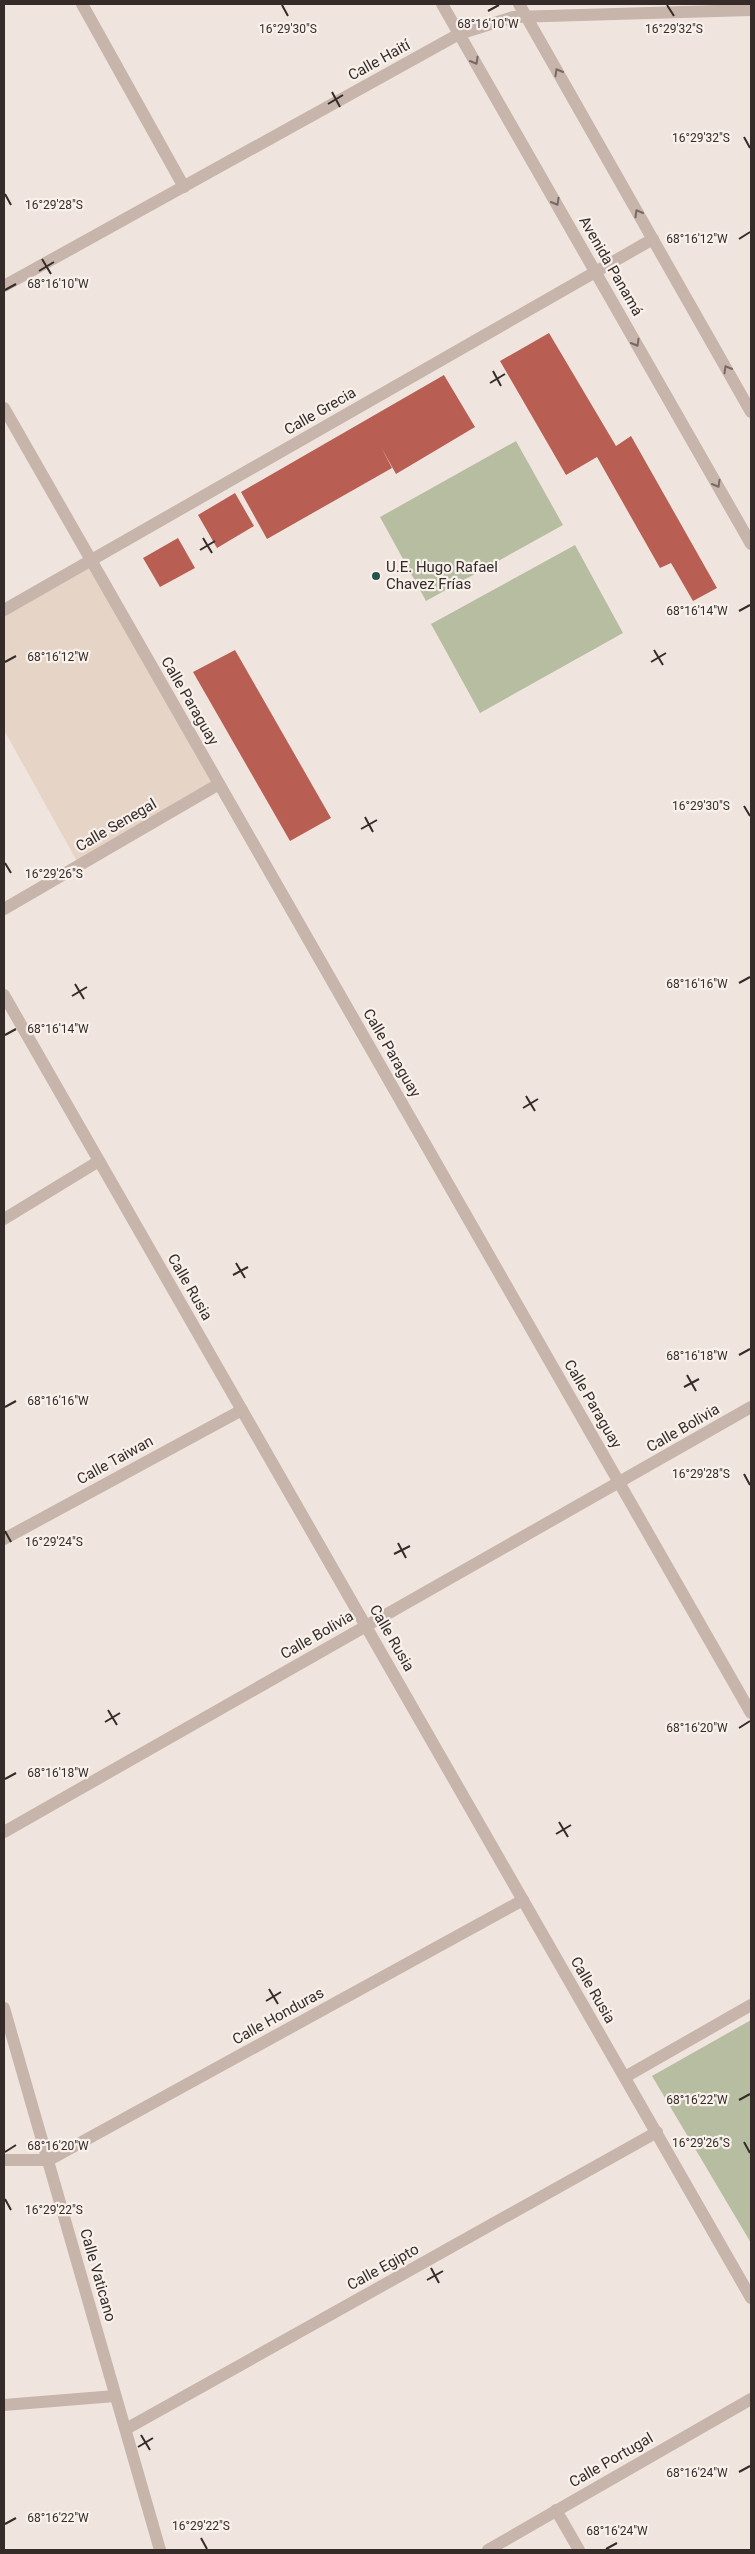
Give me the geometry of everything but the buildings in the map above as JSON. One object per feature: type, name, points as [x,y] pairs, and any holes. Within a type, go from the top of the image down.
[{"type":"street","points":[[82,4],[184,187]]},
{"type":"street","name":"Avenida Panamá","points":[[442,4],[751,544]]},
{"type":"street","points":[[519,4],[751,412]]},
{"type":"street","name":"Calle Haití","points":[[4,286],[459,34],[513,17],[751,10]]},
{"type":"street","name":"Calle Grecia","points":[[4,610],[653,239]]},
{"type":"street","name":"Calle Paraguay","points":[[4,408],[751,1713]]},
{"type":"street","name":"Calle Senegal","points":[[4,909],[219,784]]},
{"type":"street","name":"Calle Rusia","points":[[4,995],[751,2298]]},
{"type":"street","points":[[4,1220],[99,1162]]},
{"type":"street","name":"Calle Bolivia","points":[[4,1832],[751,1407]]},
{"type":"street","name":"Calle Taiwan","points":[[4,1539],[242,1410]]},
{"type":"street","name":"Calle Honduras","points":[[49,2160],[523,1900]]},
{"type":"street","points":[[625,2077],[751,2005]]},
{"type":"street","name":"Calle Vaticano","points":[[4,2008],[160,2550]]},
{"type":"street","name":"Calle Egipto","points":[[126,2429],[656,2132]]},
{"type":"street","points":[[4,2160],[49,2160]]},
{"type":"street","points":[[4,2404],[115,2396]]},
{"type":"street","name":"Calle Portugal","points":[[488,2550],[751,2399]]},
{"type":"street","points":[[556,2510],[579,2550]]},
{"type":"green space","points":[[516,441],[563,525],[426,601],[380,517]]},
{"type":"green space","points":[[575,545],[623,633],[480,713],[431,624]]},
{"type":"green space","points":[[751,2020],[751,2243],[652,2076]]},
{"type":"shaded area","points":[[90,560],[219,784],[79,865],[4,730],[4,610]]},
{"type":"place","name":"U.E. Hugo Rafael Chavez Frías","points":[[376,576]]}]
